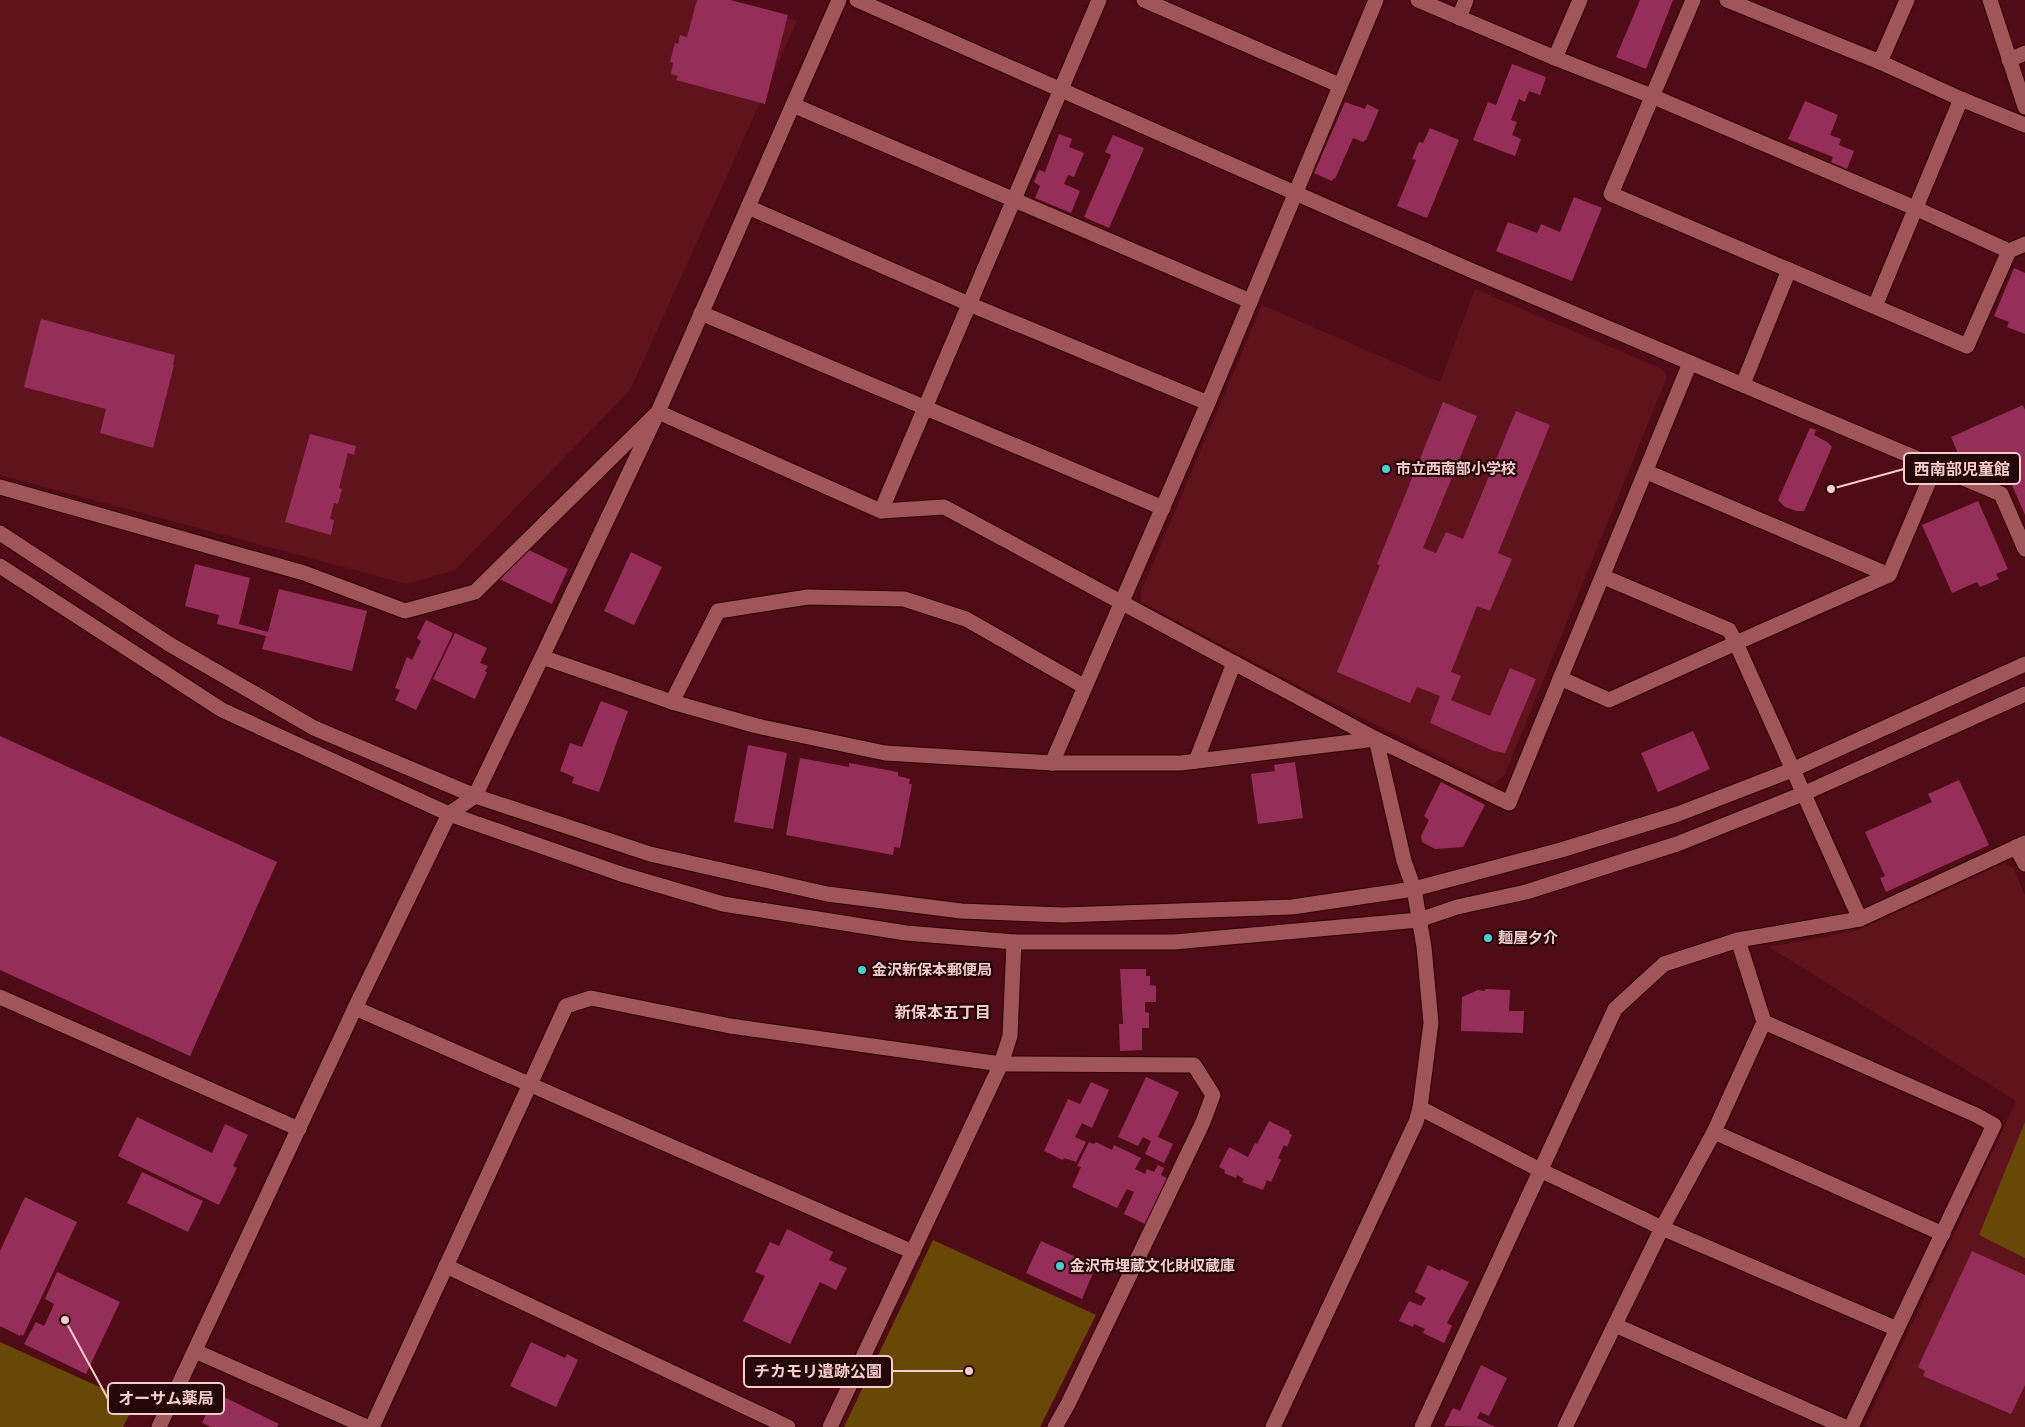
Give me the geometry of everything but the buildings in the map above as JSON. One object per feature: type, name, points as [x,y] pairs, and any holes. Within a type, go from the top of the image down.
[{"type":"street","points":[[159,1427],[448,814],[475,796],[542,657],[658,412],[839,0]]},
{"type":"street","points":[[857,0],[1468,269],[2001,494],[2025,548]]},
{"type":"street","points":[[881,511],[1099,0]]},
{"type":"street","points":[[1144,0],[1339,85]]},
{"type":"street","points":[[1052,763],[1208,403],[1376,0]]},
{"type":"street","points":[[1418,0],[1916,208],[2009,251]]},
{"type":"street","points":[[1459,18],[1466,0]]},
{"type":"street","points":[[1555,58],[1580,0]]},
{"type":"street","points":[[1694,0],[1611,194],[1967,346],[2009,251],[2025,244]]},
{"type":"street","points":[[1727,0],[1880,62],[1961,99],[2025,125]]},
{"type":"street","points":[[1880,62],[1907,0]]},
{"type":"street","points":[[1990,0],[2025,107]]},
{"type":"street","points":[[2009,60],[2025,53]]},
{"type":"street","points":[[1875,306],[1961,99]]},
{"type":"street","points":[[793,105],[1014,198],[1250,301]]},
{"type":"street","points":[[748,207],[970,304],[1208,403]]},
{"type":"street","points":[[1743,384],[1789,270]]},
{"type":"street","points":[[700,314],[1163,508]]},
{"type":"street","points":[[658,412],[881,511],[944,507],[1376,739],[1509,803],[1604,577],[1690,363]]},
{"type":"street","points":[[0,487],[304,573],[405,611],[475,592],[658,412]]},
{"type":"street","points":[[1560,678],[1609,700],[1889,575],[1935,467]]},
{"type":"street","points":[[1647,472],[1889,575]]},
{"type":"street","points":[[0,533],[169,644],[314,728],[475,796],[650,854],[827,894],[961,911],[1063,915],[1292,907],[1414,889],[1561,850],[1669,816],[1792,770],[2025,664]]},
{"type":"street","points":[[0,566],[222,710],[448,814],[621,874],[723,904],[906,933],[1014,942],[1174,942],[1419,920],[1457,908],[1526,892],[1677,844],[1804,793],[2025,694]]},
{"type":"street","points":[[1604,577],[1729,630],[1860,919]]},
{"type":"street","points":[[672,702],[718,611],[808,597],[904,599],[966,619],[1085,687]]},
{"type":"street","points":[[542,657],[672,702],[757,726],[885,753],[1052,763],[1196,761],[1376,739]]},
{"type":"street","points":[[1196,761],[1234,663]]},
{"type":"street","points":[[1273,1427],[1416,1122],[1420,1108],[1430,1023],[1424,947],[1414,889],[1404,862],[1376,739]]},
{"type":"street","points":[[1422,1427],[1615,1009],[1664,964],[1738,940],[1860,919],[2020,845],[2025,864]]},
{"type":"street","points":[[1565,1427],[1662,1228],[1714,1132],[1764,1022],[1738,940]]},
{"type":"street","points":[[830,1427],[1001,1064],[1010,1036],[1014,942]]},
{"type":"street","points":[[0,997],[299,1129]]},
{"type":"street","points":[[372,1427],[566,1006],[591,998],[730,1026],[1001,1064],[1194,1065],[1213,1095],[1203,1122],[1068,1404],[1055,1427]]},
{"type":"street","points":[[355,1008],[913,1252]]},
{"type":"street","points":[[1764,1022],[1976,1114],[1994,1125],[1851,1427]]},
{"type":"street","points":[[1420,1108],[1540,1170],[1662,1228],[1897,1329]]},
{"type":"street","points":[[1714,1132],[1943,1234]]},
{"type":"street","points":[[446,1266],[788,1427]]},
{"type":"street","points":[[1615,1325],[1845,1427]]},
{"type":"street","points":[[195,1351],[367,1427]]},
{"type":"shaded area","points":[[0,0],[719,0],[797,21],[630,390],[455,570],[407,584],[0,475]]},
{"type":"shaded area","points":[[1475,289],[1662,369],[1667,377],[1504,776],[1493,784],[1305,689],[1141,602],[1141,592],[1262,305],[1440,382]]},
{"type":"shaded area","points":[[2005,863],[2013,868],[2025,895],[2025,1427],[1870,1427],[1865,1425],[2016,1101],[1769,947],[1856,931]]},
{"type":"shaded area","points":[[2025,1122],[2025,1258],[1979,1235]]},
{"type":"shaded area","points":[[933,1240],[1096,1315],[1040,1427],[844,1427]]},
{"type":"shaded area","points":[[0,1342],[135,1403],[123,1427],[0,1427]]},
{"type":"place","name":"市立西南部小学校","points":[[1386,469]]},
{"type":"place","name":"西南部児童館","points":[[1831,489]]},
{"type":"place","name":"麺屋夕介","points":[[1488,938]]},
{"type":"place","name":"金沢新保本郵便局","points":[[862,970]]},
{"type":"place","name":"金沢市埋蔵文化財収蔵庫","points":[[1060,1266]]},
{"type":"place","name":"オーサム薬局","points":[[65,1320]]},
{"type":"place","name":"チカモリ遺跡公園","points":[[969,1371]]},
{"type":"district","name":"新保本五丁目","points":[[943,1012]]}]
